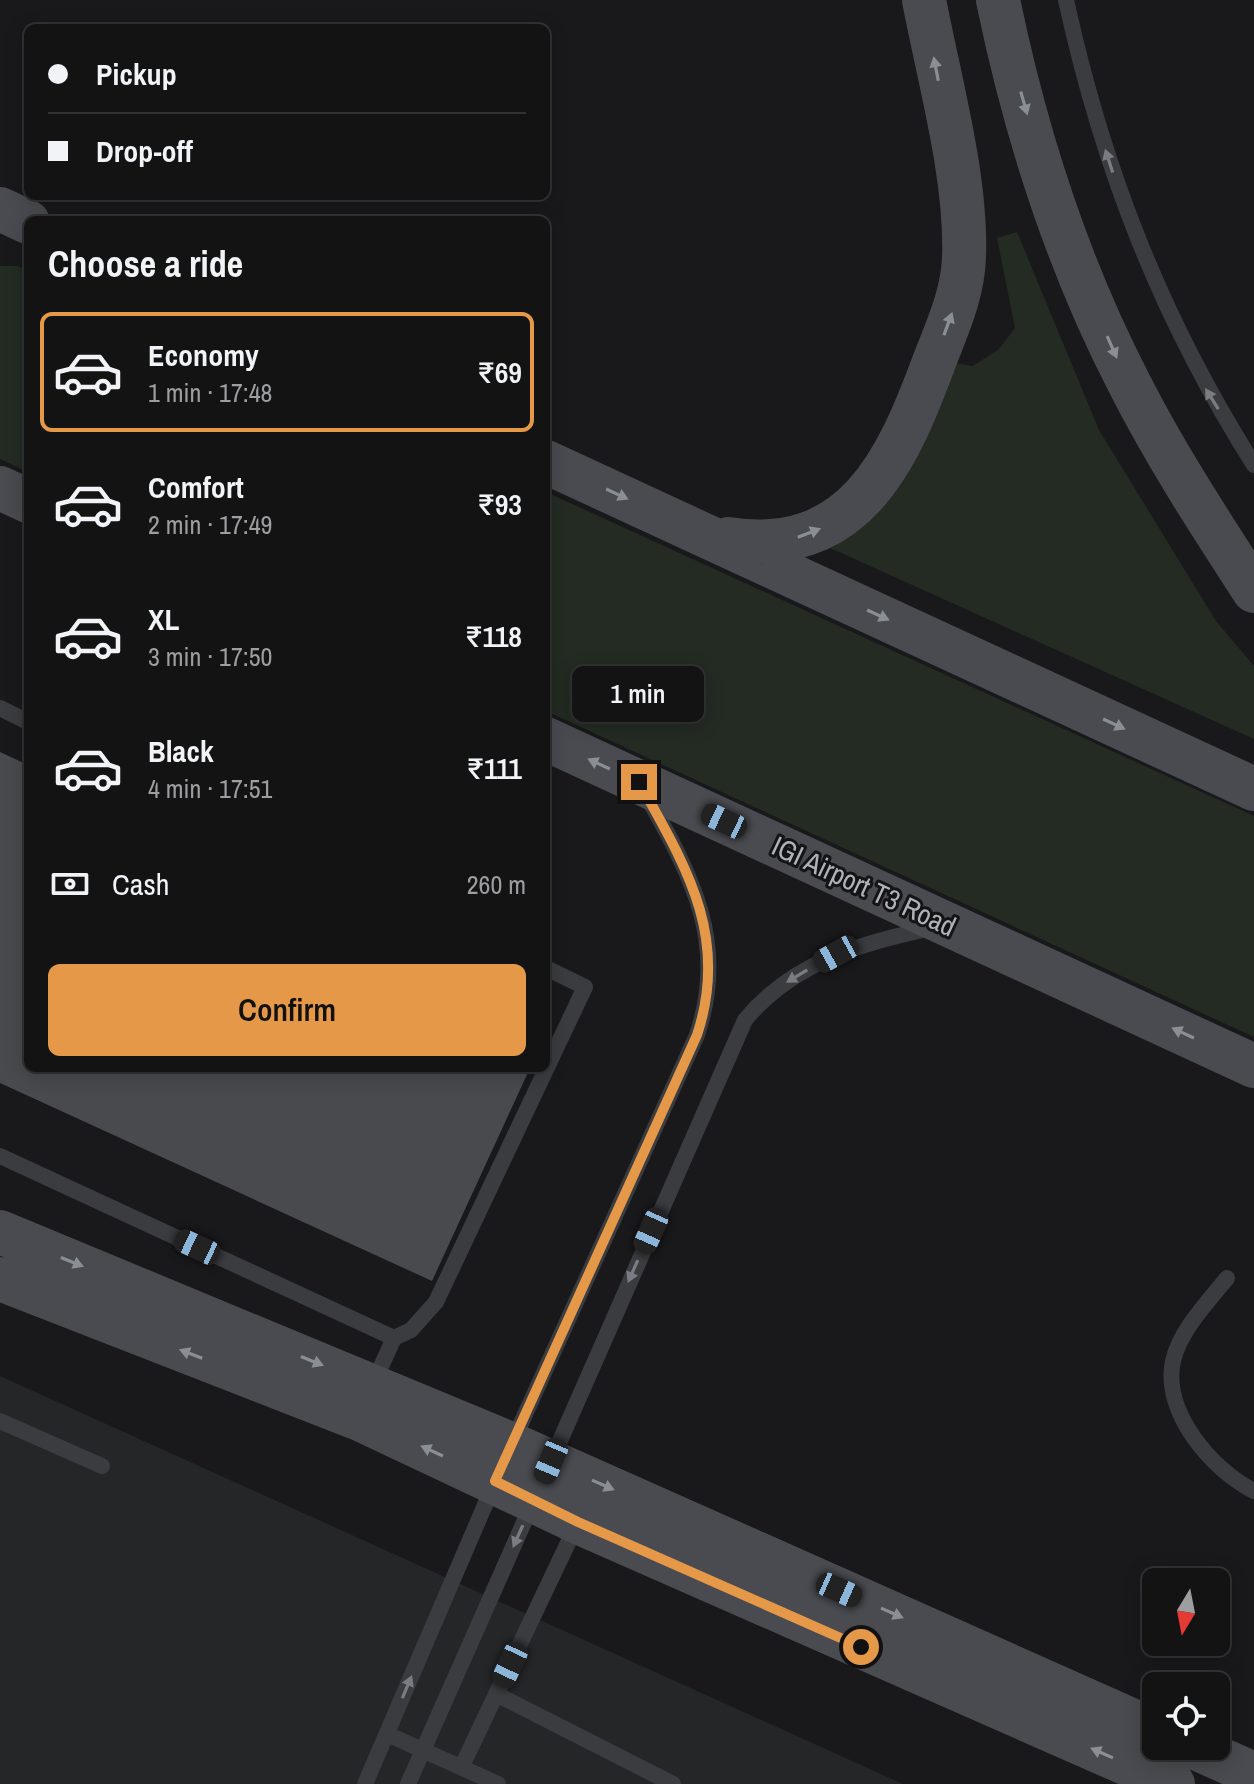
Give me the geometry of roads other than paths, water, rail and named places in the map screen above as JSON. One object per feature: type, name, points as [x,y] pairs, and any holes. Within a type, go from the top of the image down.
[{"type":"main road","points":[[705,535],[752,542],[808,535],[836,520],[863,498],[890,464],[908,431],[957,300],[964,260],[956,174],[924,0]]},
{"type":"main road","points":[[998,0],[1041,161],[1078,271],[1136,396],[1181,476],[1254,591]]},
{"type":"main road","points":[[0,209],[24,220]]},
{"type":"main road","points":[[0,232],[24,231]]},
{"type":"main road","points":[[550,464],[1254,789]]},
{"type":"main road","points":[[0,488],[24,499]]},
{"type":"main road","name":"IGI Airport T3 Road","points":[[550,741],[1254,1066]]},
{"type":"main road","points":[[0,1232],[372,1386],[503,1463],[542,1482],[1142,1725]]},
{"type":"main road","points":[[0,1279],[362,1420],[503,1463]]},
{"type":"main road","points":[[542,1482],[578,1522],[1173,1784]]},
{"type":"main road","points":[[1222,1760],[1254,1774]]},
{"type":"lane","points":[[1066,0],[1084,83],[1126,214],[1158,291],[1206,389],[1254,465]]},
{"type":"lane","points":[[0,708],[24,720]]},
{"type":"lane","points":[[365,1784],[503,1463],[697,1035],[706,1003],[708,945],[694,884],[639,782]]},
{"type":"lane","points":[[408,1784],[745,1020],[780,987],[836,954],[864,943],[949,925]]},
{"type":"lane","points":[[550,970],[585,987],[550,1061]]},
{"type":"lane","points":[[372,1386],[394,1338],[411,1330],[436,1302],[545,1072]]},
{"type":"lane","points":[[0,1156],[394,1338]]},
{"type":"lane","points":[[1227,1278],[1187,1330],[1173,1361],[1173,1389],[1182,1416],[1201,1446],[1236,1482],[1254,1491]]},
{"type":"lane","points":[[0,1421],[102,1466]]},
{"type":"lane","points":[[462,1766],[578,1522]]},
{"type":"lane","points":[[496,1694],[673,1784]]},
{"type":"lane","points":[[387,1734],[498,1784]]}]
